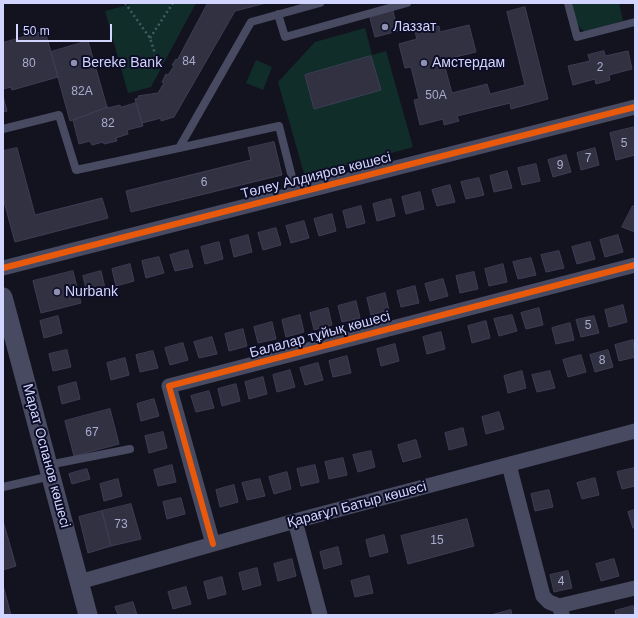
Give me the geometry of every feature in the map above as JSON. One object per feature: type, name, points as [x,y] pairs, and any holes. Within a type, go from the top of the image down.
[{"type":"street","name":"Төлеу Алдияров көшесі","points":[[3,268],[635,107]]},
{"type":"street","name":"Балалар тұйық көшесі","points":[[213,544],[169,386],[635,265]]},
{"type":"street","name":"Марат Оспанов көшесі","points":[[3,297],[88,615]]},
{"type":"street","name":"Қарағұл Батыр көшесі","points":[[79,582],[295,521],[635,431]]},
{"type":"street","points":[[509,465],[543,596],[549,602],[560,610],[635,588]]},
{"type":"street","points":[[295,521],[320,615]]},
{"type":"lane","points":[[179,148],[251,22],[320,3]]},
{"type":"lane","points":[[278,14],[285,37],[407,3]]},
{"type":"lane","points":[[568,3],[577,37],[635,22]]},
{"type":"lane","points":[[3,129],[60,115],[76,170],[279,126],[296,193]]},
{"type":"lane","points":[[3,487],[49,471],[130,449]]},
{"type":"path","points":[[125,3],[150,38],[158,62]]},
{"type":"path","points":[[150,38],[173,3]]},
{"type":"green space","points":[[135,3],[196,3],[151,87],[128,93],[105,11]]},
{"type":"green space","points":[[572,3],[619,3],[623,21],[585,31],[579,27],[577,23]]},
{"type":"green space","points":[[365,28],[372,55],[386,51],[413,147],[305,177],[278,82],[315,42]]},
{"type":"green space","points":[[256,60],[272,67],[263,90],[246,83]]},
{"type":"building","points":[[208,3],[266,3],[235,11],[174,117],[161,121],[161,118],[142,123],[135,99],[139,98],[138,96],[158,93],[164,83],[162,82],[166,74],[168,75],[174,66],[172,65],[176,59],[177,60]]},
{"type":"building","name":"Амстердам","points":[[525,7],[548,99],[511,109],[510,103],[457,116],[459,121],[444,125],[443,119],[420,125],[414,100],[419,99],[411,67],[405,68],[399,44],[417,39],[415,32],[439,26],[440,32],[469,25],[476,52],[443,60],[452,93],[487,84],[490,94],[525,85],[507,12]]},
{"type":"building","name":"Лаззат","points":[[393,11],[398,31],[375,37],[370,18]]},
{"type":"building","points":[[45,31],[58,77],[12,90],[11,87],[3,89],[3,43]]},
{"type":"building","points":[[88,41],[107,107],[70,121],[51,52]]},
{"type":"building","points":[[604,51],[605,56],[628,51],[632,69],[609,75],[610,80],[596,84],[595,79],[573,85],[568,66],[590,61],[588,55]]},
{"type":"building","points":[[371,56],[381,90],[314,109],[305,75]]},
{"type":"building","points":[[3,96],[7,111],[3,112]]},
{"type":"building","points":[[136,103],[143,126],[127,130],[128,134],[116,138],[117,141],[104,144],[103,142],[92,145],[90,141],[79,144],[73,120],[108,107],[120,105],[121,107]]},
{"type":"building","points":[[635,127],[635,155],[616,160],[610,133]]},
{"type":"building","points":[[274,142],[282,175],[131,212],[126,191],[251,160],[248,148]]},
{"type":"building","points":[[17,148],[35,215],[102,198],[108,218],[15,242],[3,198],[3,151]]},
{"type":"building","points":[[595,148],[599,165],[581,170],[577,153]]},
{"type":"building","points":[[566,155],[571,172],[553,177],[548,160]]},
{"type":"building","points":[[536,164],[540,181],[522,185],[518,168]]},
{"type":"building","points":[[507,171],[512,188],[494,192],[490,176]]},
{"type":"building","points":[[479,178],[484,195],[466,199],[461,182]]},
{"type":"building","points":[[450,185],[455,202],[437,206],[432,190]]},
{"type":"building","points":[[420,192],[424,209],[406,214],[402,197]]},
{"type":"building","points":[[391,199],[395,216],[377,221],[373,204]]},
{"type":"building","points":[[361,206],[365,223],[347,228],[343,211]]},
{"type":"building","points":[[633,206],[635,207],[635,232],[622,227]]},
{"type":"building","points":[[332,214],[336,231],[319,236],[314,219]]},
{"type":"building","points":[[304,221],[309,238],[291,243],[286,226]]},
{"type":"building","points":[[276,228],[281,245],[263,250],[258,233]]},
{"type":"building","points":[[248,235],[252,252],[234,257],[230,240]]},
{"type":"building","points":[[618,235],[623,252],[605,257],[600,240]]},
{"type":"building","points":[[219,242],[223,259],[205,264],[201,247]]},
{"type":"building","points":[[590,242],[595,259],[577,264],[572,247]]},
{"type":"building","points":[[188,250],[193,267],[175,271],[170,255]]},
{"type":"building","points":[[559,251],[564,268],[546,272],[541,255]]},
{"type":"building","points":[[159,257],[164,273],[146,278],[142,261]]},
{"type":"building","points":[[531,258],[536,275],[518,279],[513,262]]},
{"type":"building","points":[[130,264],[134,281],[116,286],[112,269]]},
{"type":"building","points":[[503,264],[507,282],[489,286],[485,269]]},
{"type":"building","name":"Nurbank","points":[[73,271],[81,303],[41,313],[33,281]]},
{"type":"building","points":[[101,271],[105,288],[87,293],[83,276]]},
{"type":"building","points":[[474,272],[478,289],[460,293],[456,276]]},
{"type":"building","points":[[443,279],[448,296],[430,301],[425,284]]},
{"type":"building","points":[[415,286],[419,303],[401,307],[397,291]]},
{"type":"building","points":[[385,293],[389,310],[371,315],[367,298]]},
{"type":"building","points":[[356,301],[360,318],[342,322],[338,306]]},
{"type":"building","points":[[623,305],[627,322],[609,327],[605,310]]},
{"type":"building","points":[[328,308],[332,325],[314,330],[310,313]]},
{"type":"building","points":[[539,308],[543,325],[526,329],[521,313]]},
{"type":"building","points":[[300,315],[304,332],[286,337],[282,320]]},
{"type":"building","points":[[512,315],[517,331],[499,336],[494,319]]},
{"type":"building","points":[[58,316],[62,333],[44,338],[40,321]]},
{"type":"building","points":[[594,316],[599,333],[581,337],[576,320]]},
{"type":"building","points":[[486,321],[490,338],[472,343],[468,326]]},
{"type":"building","points":[[272,322],[276,339],[258,343],[254,327]]},
{"type":"building","points":[[570,323],[574,340],[556,344],[552,328]]},
{"type":"building","points":[[243,329],[247,346],[229,351],[225,334]]},
{"type":"building","points":[[441,332],[445,349],[427,354],[423,337]]},
{"type":"building","points":[[212,337],[217,354],[199,358],[194,342]]},
{"type":"building","points":[[633,340],[635,357],[619,361],[615,345]]},
{"type":"building","points":[[183,343],[188,360],[170,365],[165,348]]},
{"type":"building","points":[[395,344],[399,361],[381,366],[377,349]]},
{"type":"building","points":[[67,350],[71,367],[53,371],[49,354]]},
{"type":"building","points":[[608,350],[613,367],[595,372],[590,355]]},
{"type":"building","points":[[153,351],[158,368],[140,372],[136,355]]},
{"type":"building","points":[[581,355],[586,372],[568,377],[563,360]]},
{"type":"building","points":[[347,356],[351,373],[333,377],[329,361]]},
{"type":"building","points":[[125,358],[129,375],[111,380],[107,363]]},
{"type":"building","points":[[318,363],[323,380],[305,385],[300,368]]},
{"type":"building","points":[[290,370],[295,387],[277,392],[273,375]]},
{"type":"building","points":[[522,371],[526,388],[508,393],[504,376]]},
{"type":"building","points":[[550,371],[555,388],[537,392],[532,375]]},
{"type":"building","points":[[263,377],[267,394],[249,399],[245,382]]},
{"type":"building","points":[[76,382],[80,399],[62,404],[58,387]]},
{"type":"building","points":[[236,384],[240,401],[222,406],[218,389]]},
{"type":"building","points":[[209,391],[214,408],[196,412],[191,396]]},
{"type":"building","points":[[154,399],[159,416],[141,421],[137,404]]},
{"type":"building","points":[[110,409],[119,444],[74,456],[65,421]]},
{"type":"building","points":[[499,412],[504,429],[486,434],[482,417]]},
{"type":"building","points":[[463,428],[467,445],[449,450],[445,433]]},
{"type":"building","points":[[163,432],[167,448],[149,453],[145,436]]},
{"type":"building","points":[[416,440],[421,457],[403,462],[398,445]]},
{"type":"building","points":[[371,451],[375,467],[358,472],[353,455]]},
{"type":"building","points":[[343,458],[347,475],[329,479],[325,462]]},
{"type":"building","points":[[172,465],[176,482],[158,486],[154,470]]},
{"type":"building","points":[[315,465],[319,482],[301,486],[297,469]]},
{"type":"building","points":[[635,468],[635,486],[622,489],[617,472]]},
{"type":"building","points":[[87,469],[90,479],[72,484],[69,474]]},
{"type":"building","points":[[287,472],[291,489],[274,494],[269,477]]},
{"type":"building","points":[[595,478],[599,495],[582,499],[577,483]]},
{"type":"building","points":[[118,479],[122,496],[104,501],[100,484]]},
{"type":"building","points":[[260,479],[265,496],[247,500],[242,483]]},
{"type":"building","points":[[234,485],[238,502],[220,507],[216,490]]},
{"type":"building","points":[[549,490],[553,507],[535,511],[531,494]]},
{"type":"building","points":[[181,498],[185,514],[167,519],[163,502]]},
{"type":"building","points":[[131,504],[141,539],[111,546],[102,511]]},
{"type":"building","points":[[635,510],[635,528],[633,528],[628,512]]},
{"type":"building","points":[[102,511],[111,546],[88,553],[79,517]]},
{"type":"building","points":[[467,519],[474,546],[408,564],[401,536]]},
{"type":"building","points":[[3,521],[16,566],[3,570]]},
{"type":"building","points":[[384,535],[388,552],[370,557],[366,540]]},
{"type":"building","points":[[338,547],[342,564],[324,569],[320,552]]},
{"type":"building","points":[[292,559],[296,576],[278,581],[274,564]]},
{"type":"building","points":[[614,559],[619,576],[601,581],[596,564]]},
{"type":"building","points":[[257,568],[261,585],[243,590],[239,573]]},
{"type":"building","points":[[568,571],[572,588],[554,592],[550,575]]},
{"type":"building","points":[[369,576],[373,593],[355,597],[351,581]]},
{"type":"building","points":[[222,577],[226,594],[208,599],[204,582]]},
{"type":"building","points":[[3,585],[11,615],[3,615]]},
{"type":"building","points":[[186,587],[191,604],[173,609],[168,592]]},
{"type":"building","points":[[133,602],[137,615],[118,615],[115,607]]},
{"type":"building","points":[[633,606],[635,615],[616,615],[615,611]]},
{"type":"building","points":[[511,610],[512,615],[491,615]]},
{"type":"cycle path","points":[[3,268],[635,107]]},
{"type":"cycle path","points":[[213,544],[169,386],[635,265]]},
{"type":"place","name":"Лаззат","points":[[385,27]]},
{"type":"place","name":"Bereke Bank","points":[[74,63]]},
{"type":"place","name":"Амстердам","points":[[424,63]]},
{"type":"place","name":"Nurbank","points":[[57,292]]}]
